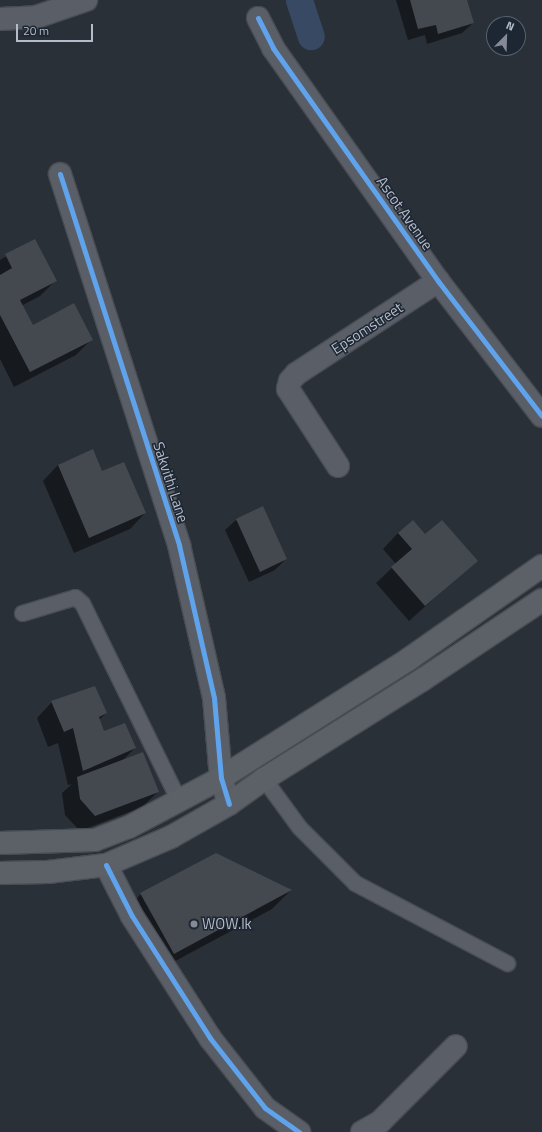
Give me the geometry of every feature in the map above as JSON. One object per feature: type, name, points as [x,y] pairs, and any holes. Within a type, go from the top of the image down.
[{"type":"main road","points":[[0,843],[95,840],[129,827],[221,778],[409,659],[542,566]]},
{"type":"main road","points":[[0,873],[48,872],[106,865],[171,837],[229,804],[264,779],[422,680],[542,600]]},
{"type":"street","points":[[0,19],[36,17],[86,0]]},
{"type":"street","name":"Ascot Avenue","points":[[258,18],[273,48],[438,281],[542,416]]},
{"type":"street","name":"Sakvithi Lane","points":[[60,174],[179,545],[214,698],[221,778],[229,804]]},
{"type":"street","name":"Epsomstreet","points":[[338,466],[288,390],[296,374],[438,281]]},
{"type":"street","points":[[106,865],[132,916],[210,1038],[265,1108],[299,1132]]},
{"type":"street","points":[[362,1132],[380,1122],[456,1046]]},
{"type":"lane","points":[[22,613],[75,597],[82,603],[179,801]]},
{"type":"lane","points":[[264,779],[299,827],[355,883],[507,963]]},
{"type":"building","points":[[410,0],[467,0],[474,23],[438,34],[436,25],[418,29]]},
{"type":"building","points":[[35,239],[57,281],[20,300],[33,325],[74,303],[93,340],[30,372],[0,315],[0,275],[12,268],[5,254]]},
{"type":"building","points":[[93,449],[102,471],[124,462],[146,513],[89,538],[58,465]]},
{"type":"building","points":[[263,506],[287,559],[260,572],[236,519]]},
{"type":"building","points":[[413,520],[425,534],[442,520],[478,561],[425,606],[391,567],[412,549],[398,533]]},
{"type":"building","points":[[95,686],[107,713],[99,717],[104,731],[125,723],[136,748],[83,771],[73,728],[64,732],[51,701]]},
{"type":"building","points":[[143,752],[159,792],[95,816],[80,799],[77,777]]},
{"type":"building","name":"WOW.lk","points":[[216,853],[292,890],[174,954],[140,893]]},
{"type":"waterway","points":[[299,0],[311,36]]},
{"type":"cycle path","points":[[258,18],[273,48],[438,281],[542,416]]},
{"type":"cycle path","points":[[60,174],[179,545],[214,698],[221,778],[229,804]]},
{"type":"cycle path","points":[[106,865],[132,916],[210,1038],[265,1108],[299,1132]]},
{"type":"place","name":"WOW.lk","points":[[194,924]]}]
